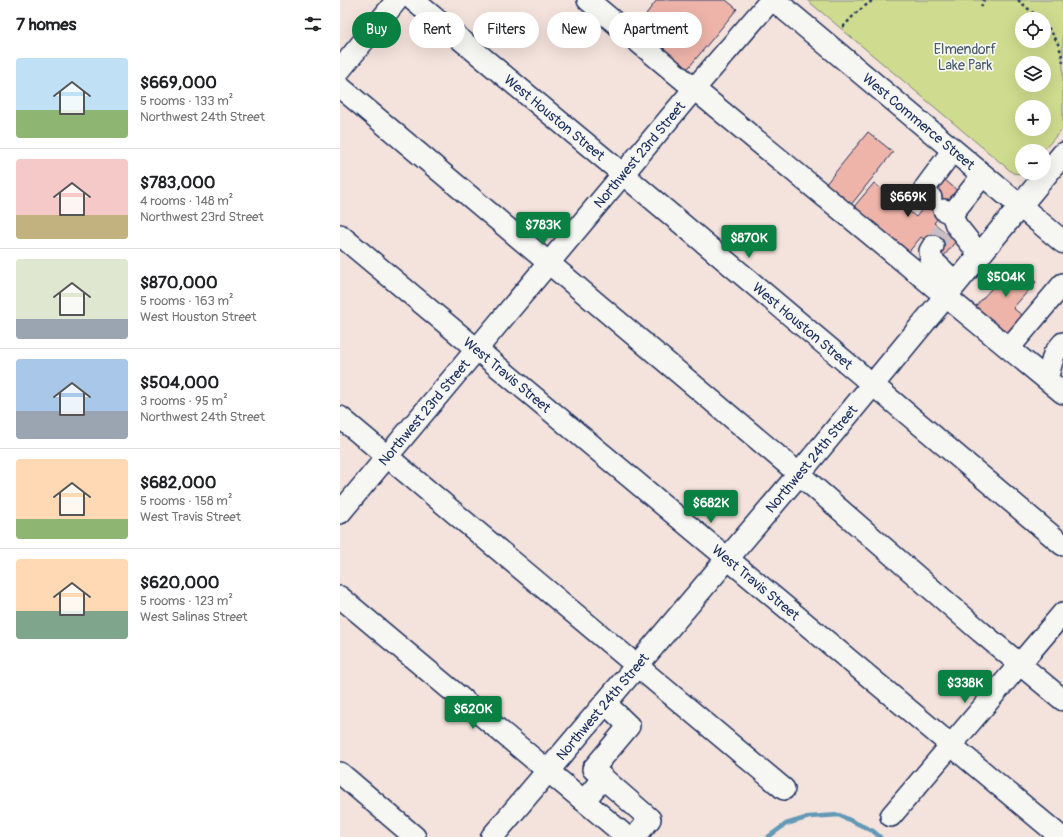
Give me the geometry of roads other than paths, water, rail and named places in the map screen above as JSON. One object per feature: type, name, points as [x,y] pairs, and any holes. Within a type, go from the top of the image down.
[{"type":"main road","name":"West Commerce Street","points":[[774,0],[1063,242]]},
{"type":"main road","name":"Northwest 24th Street","points":[[492,837],[799,474],[1063,154]]},
{"type":"street","points":[[340,70],[397,0]]},
{"type":"street","name":"West Houston Street","points":[[413,0],[1063,545]]},
{"type":"street","points":[[588,0],[694,89],[951,290],[1009,348],[1059,388]]},
{"type":"street","name":"Northwest 23rd Street","points":[[340,513],[694,89],[771,0]]},
{"type":"street","points":[[340,87],[799,474],[981,632],[1063,700]]},
{"type":"street","points":[[953,150],[926,188],[927,194],[943,221],[980,255]]},
{"type":"street","points":[[951,290],[931,259],[930,251],[943,221],[983,175]]},
{"type":"street","name":"West Travis Street","points":[[340,235],[1061,837]]},
{"type":"street","points":[[1009,348],[1063,284]]},
{"type":"street","points":[[1059,388],[1054,354],[1063,343]]},
{"type":"street","points":[[340,417],[389,456],[784,789]]},
{"type":"street","points":[[340,597],[627,837]]},
{"type":"street","points":[[891,816],[952,746],[1063,613]]},
{"type":"street","points":[[605,703],[629,726],[593,768],[650,819],[635,837]]},
{"type":"street","points":[[340,774],[415,837]]},
{"type":"street","points":[[584,801],[603,778]]},
{"type":"waterway","points":[[768,837],[786,824],[809,817],[839,815],[873,831],[880,837]]},
{"type":"tunnel","points":[[933,246],[944,231]]},
{"type":"park label","name":"Elmendorf Lake Park","points":[[965,58]]}]
